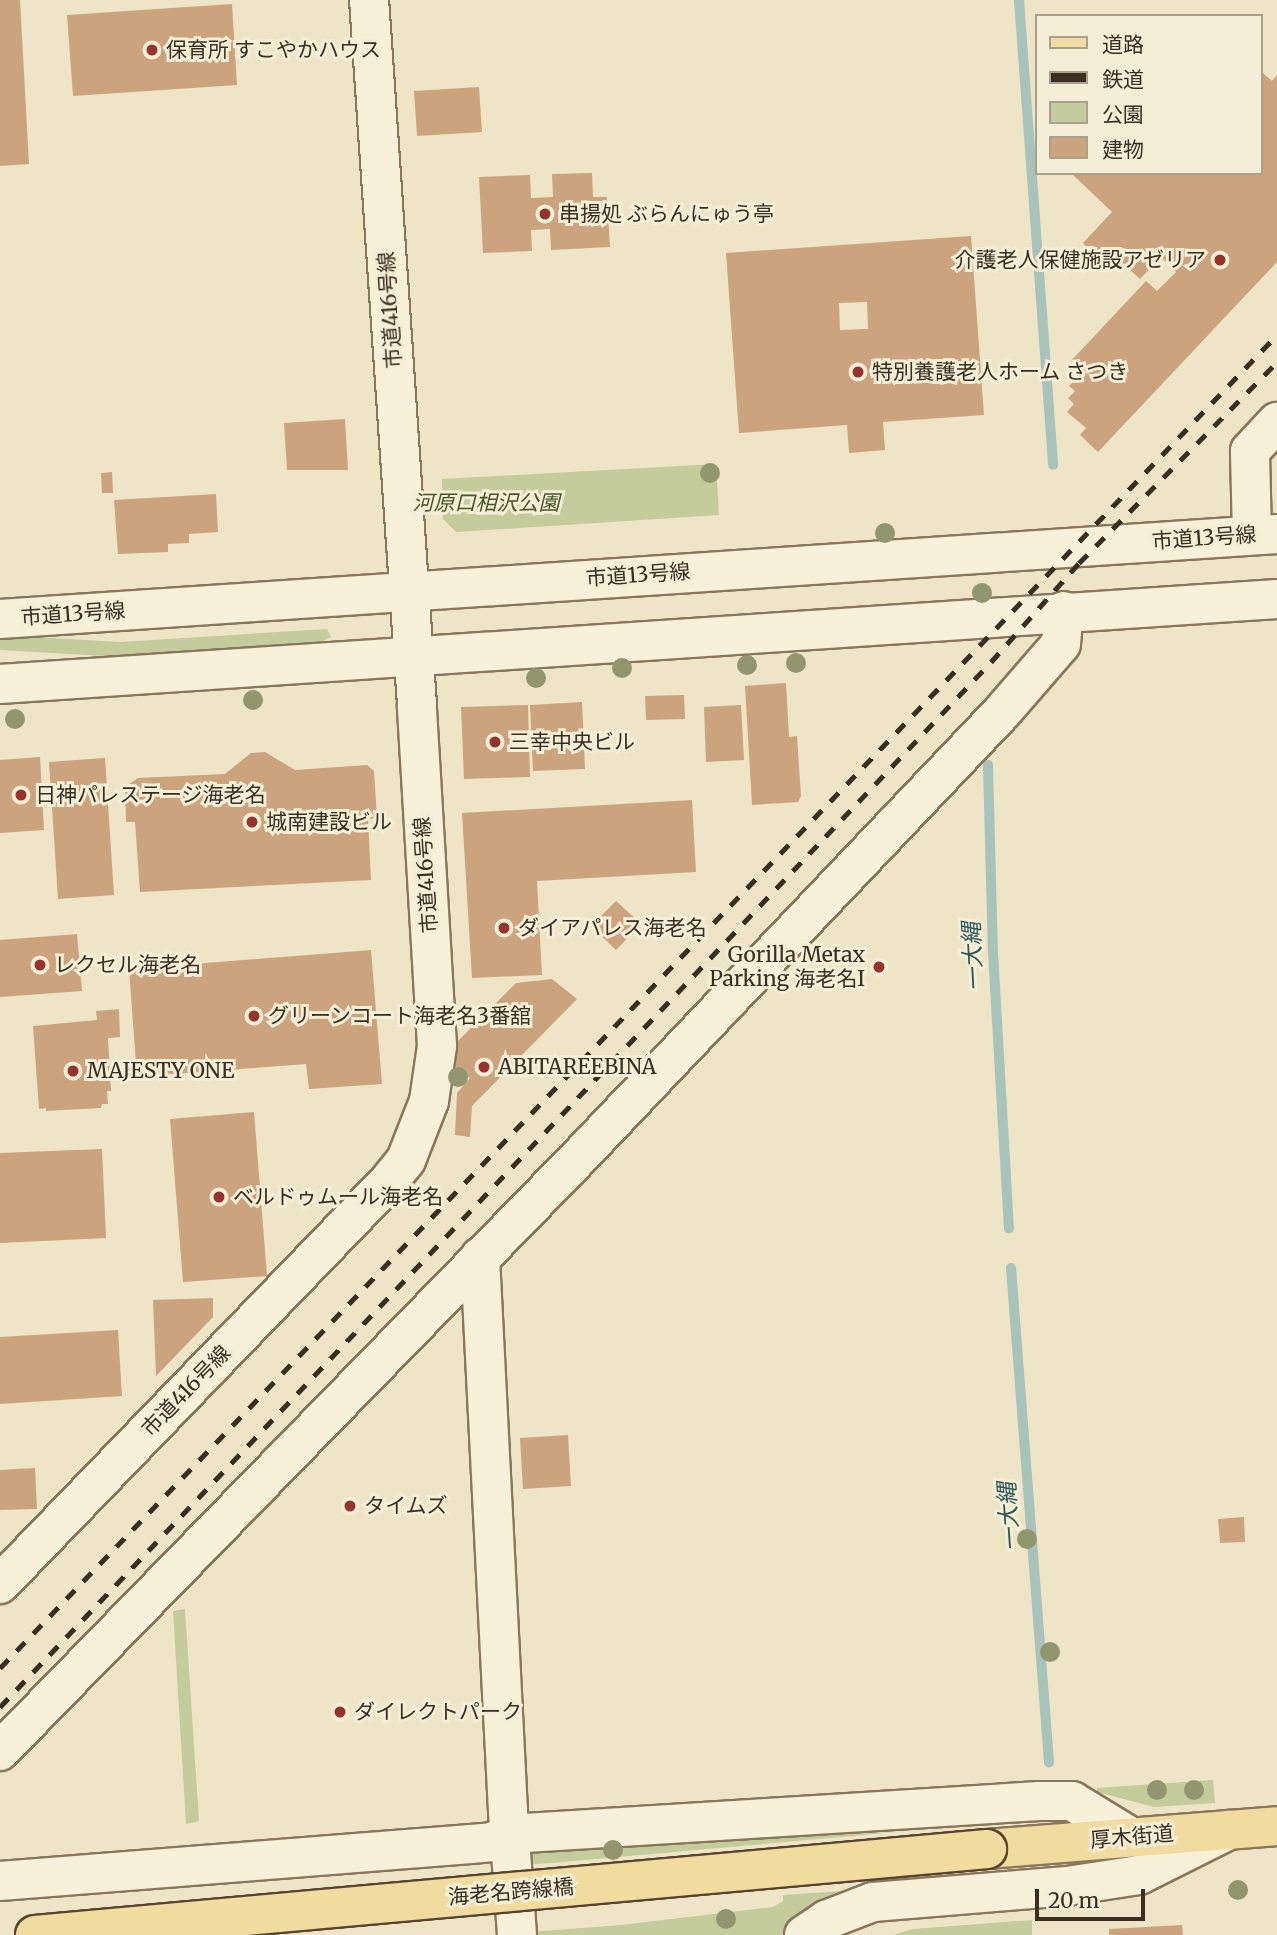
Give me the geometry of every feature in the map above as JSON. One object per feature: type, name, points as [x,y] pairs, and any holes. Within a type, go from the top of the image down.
[{"type":"main road","name":"厚木街道","points":[[987,1849],[1277,1826]]},
{"type":"main road","name":"海老名跨線橋","points":[[35,1935],[987,1849]]},
{"type":"street","name":"市道416号線","points":[[0,1584],[390,1181],[406,1160],[429,1101],[437,1046],[414,656],[369,0]]},
{"type":"street","points":[[1264,535],[1250,451],[1277,422]]},
{"type":"street","name":"市道13号線","points":[[0,620],[409,590],[1264,535]]},
{"type":"street","points":[[0,684],[1064,611],[1277,599]]},
{"type":"street","points":[[0,1751],[480,1257],[1002,712],[1061,644],[1064,611]]},
{"type":"street","points":[[480,1257],[509,1835],[517,1935]]},
{"type":"street","points":[[0,1881],[471,1844],[492,1842],[509,1835],[1072,1801],[1132,1837]]},
{"type":"street","points":[[804,1935],[826,1920],[873,1902],[1067,1886],[1139,1875],[1229,1830]]},
{"type":"green space","name":"河原口相沢公園","points":[[716,464],[719,515],[456,532],[443,519],[442,479]]},
{"type":"green space","points":[[327,629],[331,637],[317,644],[122,657],[0,650],[0,635],[121,642]]},
{"type":"green space","points":[[185,1609],[199,1821],[186,1824],[173,1611]]},
{"type":"green space","points":[[1213,1780],[1215,1803],[1154,1807],[1097,1792],[1097,1788]]},
{"type":"green space","points":[[897,1832],[819,1839],[517,1866],[523,1850]]},
{"type":"green space","points":[[857,1890],[781,1935],[532,1935],[530,1932],[621,1925],[773,1907],[783,1901],[783,1895]]},
{"type":"green space","points":[[1032,1920],[1032,1935],[893,1935],[913,1929]]},
{"type":"building","points":[[0,0],[20,0],[29,164],[0,166]]},
{"type":"building","name":"保育所 すこやかハウス","points":[[232,4],[237,85],[73,96],[67,15]]},
{"type":"building","name":"介護老人保健施設アゼリア","points":[[1263,73],[1272,81],[1277,75],[1277,262],[1098,452],[1080,435],[1086,428],[1067,412],[1074,404],[1068,398],[1075,391],[1069,386],[1083,372],[1071,361],[1146,281],[1157,291],[1176,272],[1161,257],[1140,279],[1107,249],[1098,258],[1083,243],[1112,212],[1073,175],[1263,175]]},
{"type":"building","points":[[479,87],[482,132],[417,136],[414,91]]},
{"type":"building","name":"串揚処 ぶらんにゅう亭","points":[[592,173],[593,197],[607,197],[610,247],[551,250],[550,229],[531,230],[532,251],[483,253],[479,177],[530,175],[531,198],[553,197],[552,174]]},
{"type":"building","name":"特別養護老人ホーム さつき","points":[[971,236],[984,415],[883,422],[885,450],[849,453],[847,425],[739,433],[726,253]],"holes":[[[867,302],[868,329],[840,330],[839,303]]]},
{"type":"building","points":[[345,419],[348,470],[287,470],[284,423]]},
{"type":"building","points":[[112,472],[113,493],[102,493],[101,473]]},
{"type":"building","points":[[216,494],[218,532],[189,534],[189,543],[168,544],[168,552],[118,554],[114,500]]},
{"type":"building","points":[[786,683],[789,737],[797,736],[801,796],[798,802],[752,805],[745,686]]},
{"type":"building","points":[[684,695],[685,719],[646,720],[645,696]]},
{"type":"building","points":[[582,702],[585,769],[533,771],[530,705]]},
{"type":"building","name":"三幸中央ビル","points":[[528,705],[530,777],[464,779],[461,707]]},
{"type":"building","points":[[741,705],[744,760],[706,762],[704,707]]},
{"type":"building","name":"城南建設ビル","points":[[265,752],[295,770],[367,765],[374,771],[377,818],[368,819],[371,880],[140,892],[135,822],[126,822],[125,787],[138,778],[225,774],[251,753]]},
{"type":"building","name":"日神パレステージ海老名","points":[[40,757],[44,830],[0,833],[0,760]]},
{"type":"building","points":[[105,758],[114,895],[58,899],[49,762]]},
{"type":"building","name":"ダイアパレス海老名","points":[[692,800],[696,872],[537,881],[542,975],[472,978],[462,813]]},
{"type":"building","points":[[616,901],[641,924],[616,950],[591,926]]},
{"type":"building","name":"レクセル海老名","points":[[77,934],[82,991],[0,997],[0,940]]},
{"type":"building","name":"グリーンコート海老名3番舘","points":[[371,950],[382,1084],[309,1089],[306,1064],[137,1077],[129,969]]},
{"type":"building","name":"ABITAREEBINA","points":[[552,979],[577,999],[472,1106],[470,1137],[455,1135],[457,1093],[470,1078],[443,1056],[516,983]]},
{"type":"building","name":"MAJESTY ONE","points":[[119,1009],[120,1037],[108,1038],[111,1091],[107,1091],[108,1104],[102,1104],[101,1108],[46,1111],[46,1108],[39,1109],[33,1026],[97,1020],[96,1011]]},
{"type":"building","name":"ベルドゥムール海老名","points":[[254,1112],[267,1276],[183,1282],[170,1119]]},
{"type":"building","points":[[102,1149],[106,1238],[0,1243],[0,1153]]},
{"type":"building","points":[[213,1298],[213,1317],[156,1376],[153,1300]]},
{"type":"building","points":[[118,1330],[122,1396],[0,1404],[0,1337]]},
{"type":"building","points":[[568,1435],[571,1486],[523,1489],[520,1438]]},
{"type":"building","points":[[35,1468],[37,1509],[0,1510],[0,1470]]},
{"type":"building","points":[[1244,1517],[1245,1542],[1220,1543],[1218,1519]]},
{"type":"building","points":[[1182,1925],[1183,1935],[1109,1935],[1109,1929]]},
{"type":"waterway","points":[[1019,0],[1053,465]]},
{"type":"waterway","name":"一大縄","points":[[988,765],[993,952],[1009,1229]]},
{"type":"waterway","name":"一大縄","points":[[1011,1268],[1049,1763]]},
{"type":"railway","points":[[0,1668],[1277,335]]},
{"type":"railway","points":[[0,1707],[991,662],[1079,563],[1277,362]]},
{"type":"place","name":"保育所 すこやかハウス","points":[[152,50]]},
{"type":"place","name":"串揚処 ぶらんにゅう亭","points":[[545,214]]},
{"type":"place","name":"介護老人保健施設アゼリア","points":[[1220,260]]},
{"type":"place","name":"特別養護老人ホーム さつき","points":[[858,372]]},
{"type":"place","name":"三幸中央ビル","points":[[495,742]]},
{"type":"place","name":"日神パレステージ海老名","points":[[21,795]]},
{"type":"place","name":"城南建設ビル","points":[[252,822]]},
{"type":"place","name":"ダイアパレス海老名","points":[[504,928]]},
{"type":"place","name":"レクセル海老名","points":[[40,965]]},
{"type":"place","name":"Gorilla Metax Parking 海老名I","points":[[879,967]]},
{"type":"place","name":"グリーンコート海老名3番舘","points":[[254,1016]]},
{"type":"place","name":"ABITAREEBINA","points":[[484,1067]]},
{"type":"place","name":"MAJESTY ONE","points":[[73,1071]]},
{"type":"place","name":"ベルドゥムール海老名","points":[[219,1197]]},
{"type":"place","name":"タイムズ","points":[[350,1506]]},
{"type":"place","name":"ダイレクトパーク","points":[[340,1712]]}]
